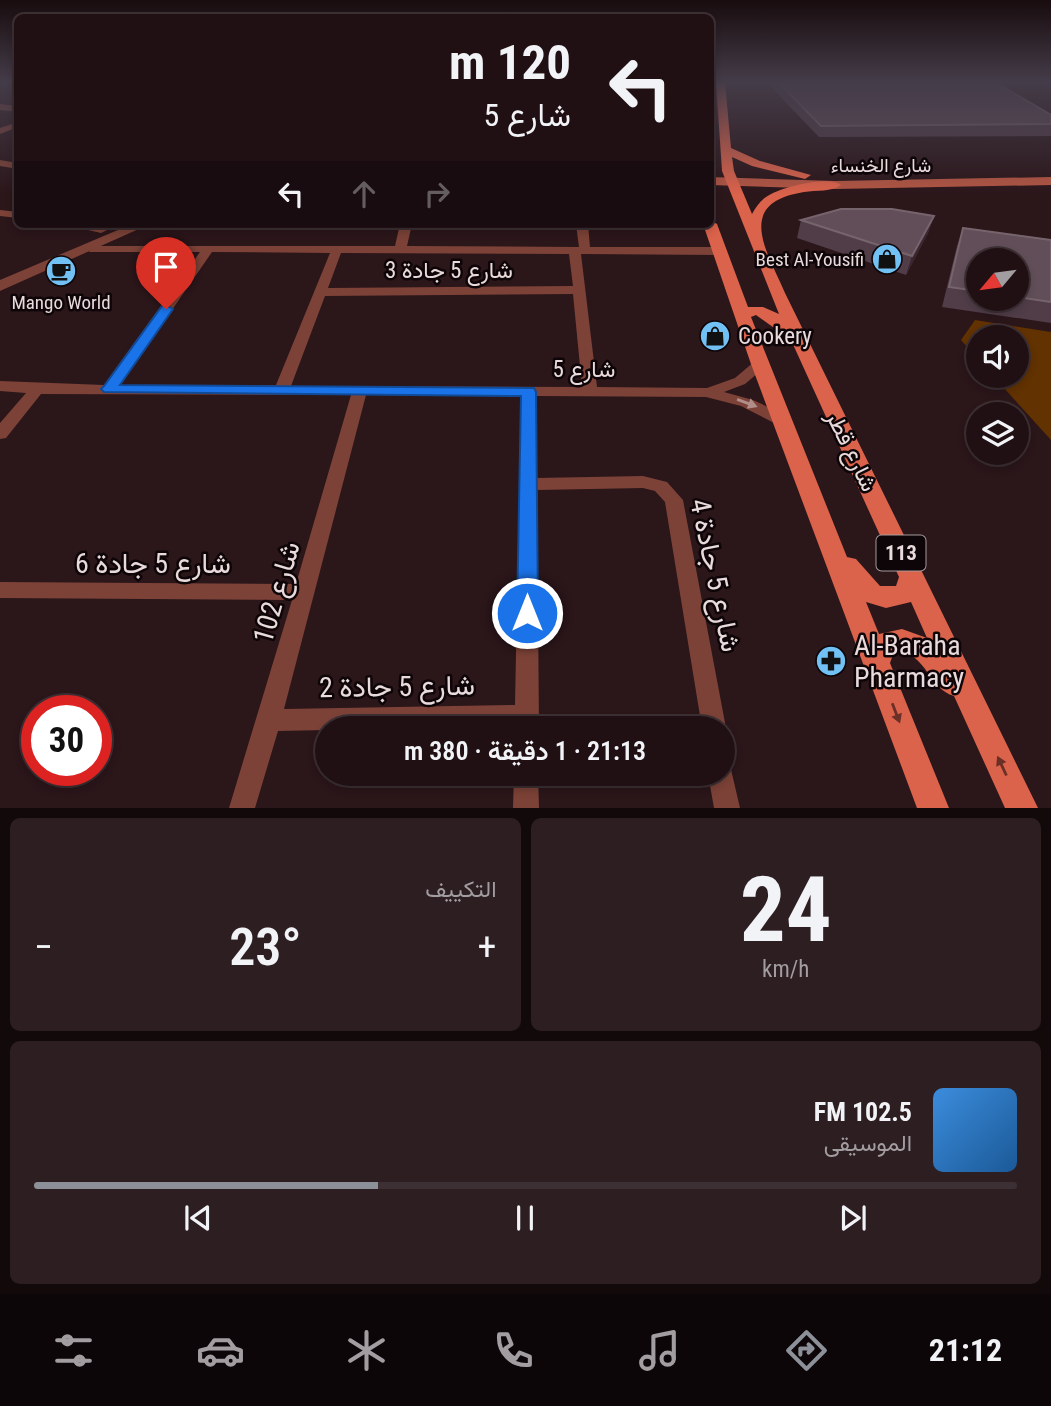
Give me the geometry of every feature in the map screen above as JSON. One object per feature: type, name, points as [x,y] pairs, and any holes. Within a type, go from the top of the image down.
[{"type":"main road","name":"شارع قطر","points":[[721,120],[731,178],[777,293],[1022,807]]},
{"type":"main road","points":[[725,149],[757,164],[805,175]]},
{"type":"main road","name":"شارع الخنساء","points":[[714,180],[805,175],[1051,173]]},
{"type":"main road","name":"شارع الخنساء","points":[[714,174],[731,178],[835,184],[1051,181]]},
{"type":"main road","points":[[753,233],[754,219],[759,208],[770,199],[798,189],[835,184]]},
{"type":"main road","name":"113","points":[[711,228],[760,364],[933,807]]},
{"type":"main road","points":[[728,277],[739,293],[749,297],[768,298],[777,293]]},
{"type":"main road","points":[[743,315],[755,310],[773,316],[805,348]]},
{"type":"main road","points":[[821,519],[860,586],[870,593],[894,598],[906,593],[912,576]]},
{"type":"main road","points":[[877,662],[878,647],[889,639],[903,639],[920,645],[934,657],[982,725]]},
{"type":"street","points":[[0,272],[106,228]]},
{"type":"street","points":[[0,286],[134,228]]},
{"type":"street","points":[[400,249],[405,228]]},
{"type":"street","points":[[582,228],[579,290],[590,391]]},
{"type":"street","points":[[90,248],[718,251]]},
{"type":"street","points":[[109,389],[209,248]]},
{"type":"street","points":[[282,390],[337,249]]},
{"type":"street","name":"شارع 5 جادة 3","points":[[320,292],[579,290]]},
{"type":"street","name":"شارع 5","points":[[706,393],[740,381],[760,364]]},
{"type":"street","name":"شارع 5","points":[[0,386],[37,389],[706,393],[747,403],[784,421]]},
{"type":"street","points":[[0,434],[37,389]]},
{"type":"street","name":"شارع 102","points":[[242,807],[269,720],[360,390]]},
{"type":"street","name":"شارع 5 جادة 2","points":[[527,716],[528,392]]},
{"type":"street","name":"شارع 5 جادة 4","points":[[528,484],[643,482],[661,486],[674,500],[712,716]]},
{"type":"street","name":"شارع 5 جادة 6","points":[[0,590],[305,592]]},
{"type":"street","name":"شارع 5 جادة 2","points":[[269,720],[315,720]]},
{"type":"street","points":[[526,786],[526,807]]},
{"type":"street","points":[[723,786],[727,807]]},
{"type":"shaded area","points":[[975,320],[1007,325],[972,325]]},
{"type":"shaded area","points":[[1029,329],[1051,332],[1051,440],[1029,416],[1029,402],[1017,402],[1004,388],[1029,388]]},
{"type":"shaded area","points":[[966,333],[966,346],[961,340]]},
{"type":"building","points":[[815,120],[1051,120],[1051,124],[821,126]]},
{"type":"building","points":[[841,209],[892,209],[934,216],[912,256],[801,220]]},
{"type":"building","points":[[963,228],[1051,240],[1051,302],[1029,299],[1029,248],[966,248],[966,289],[949,287]]},
{"type":"place","name":"Best Al-Yousifi","points":[[887,259]]},
{"type":"place","name":"Mango World","points":[[61,271]]},
{"type":"place","name":"Cookery","points":[[715,336]]},
{"type":"place","name":"Al-Baraha Pharmacy","points":[[831,661]]},
{"type":"route","points":[[166,309],[109,389],[528,392],[527,613]]}]
